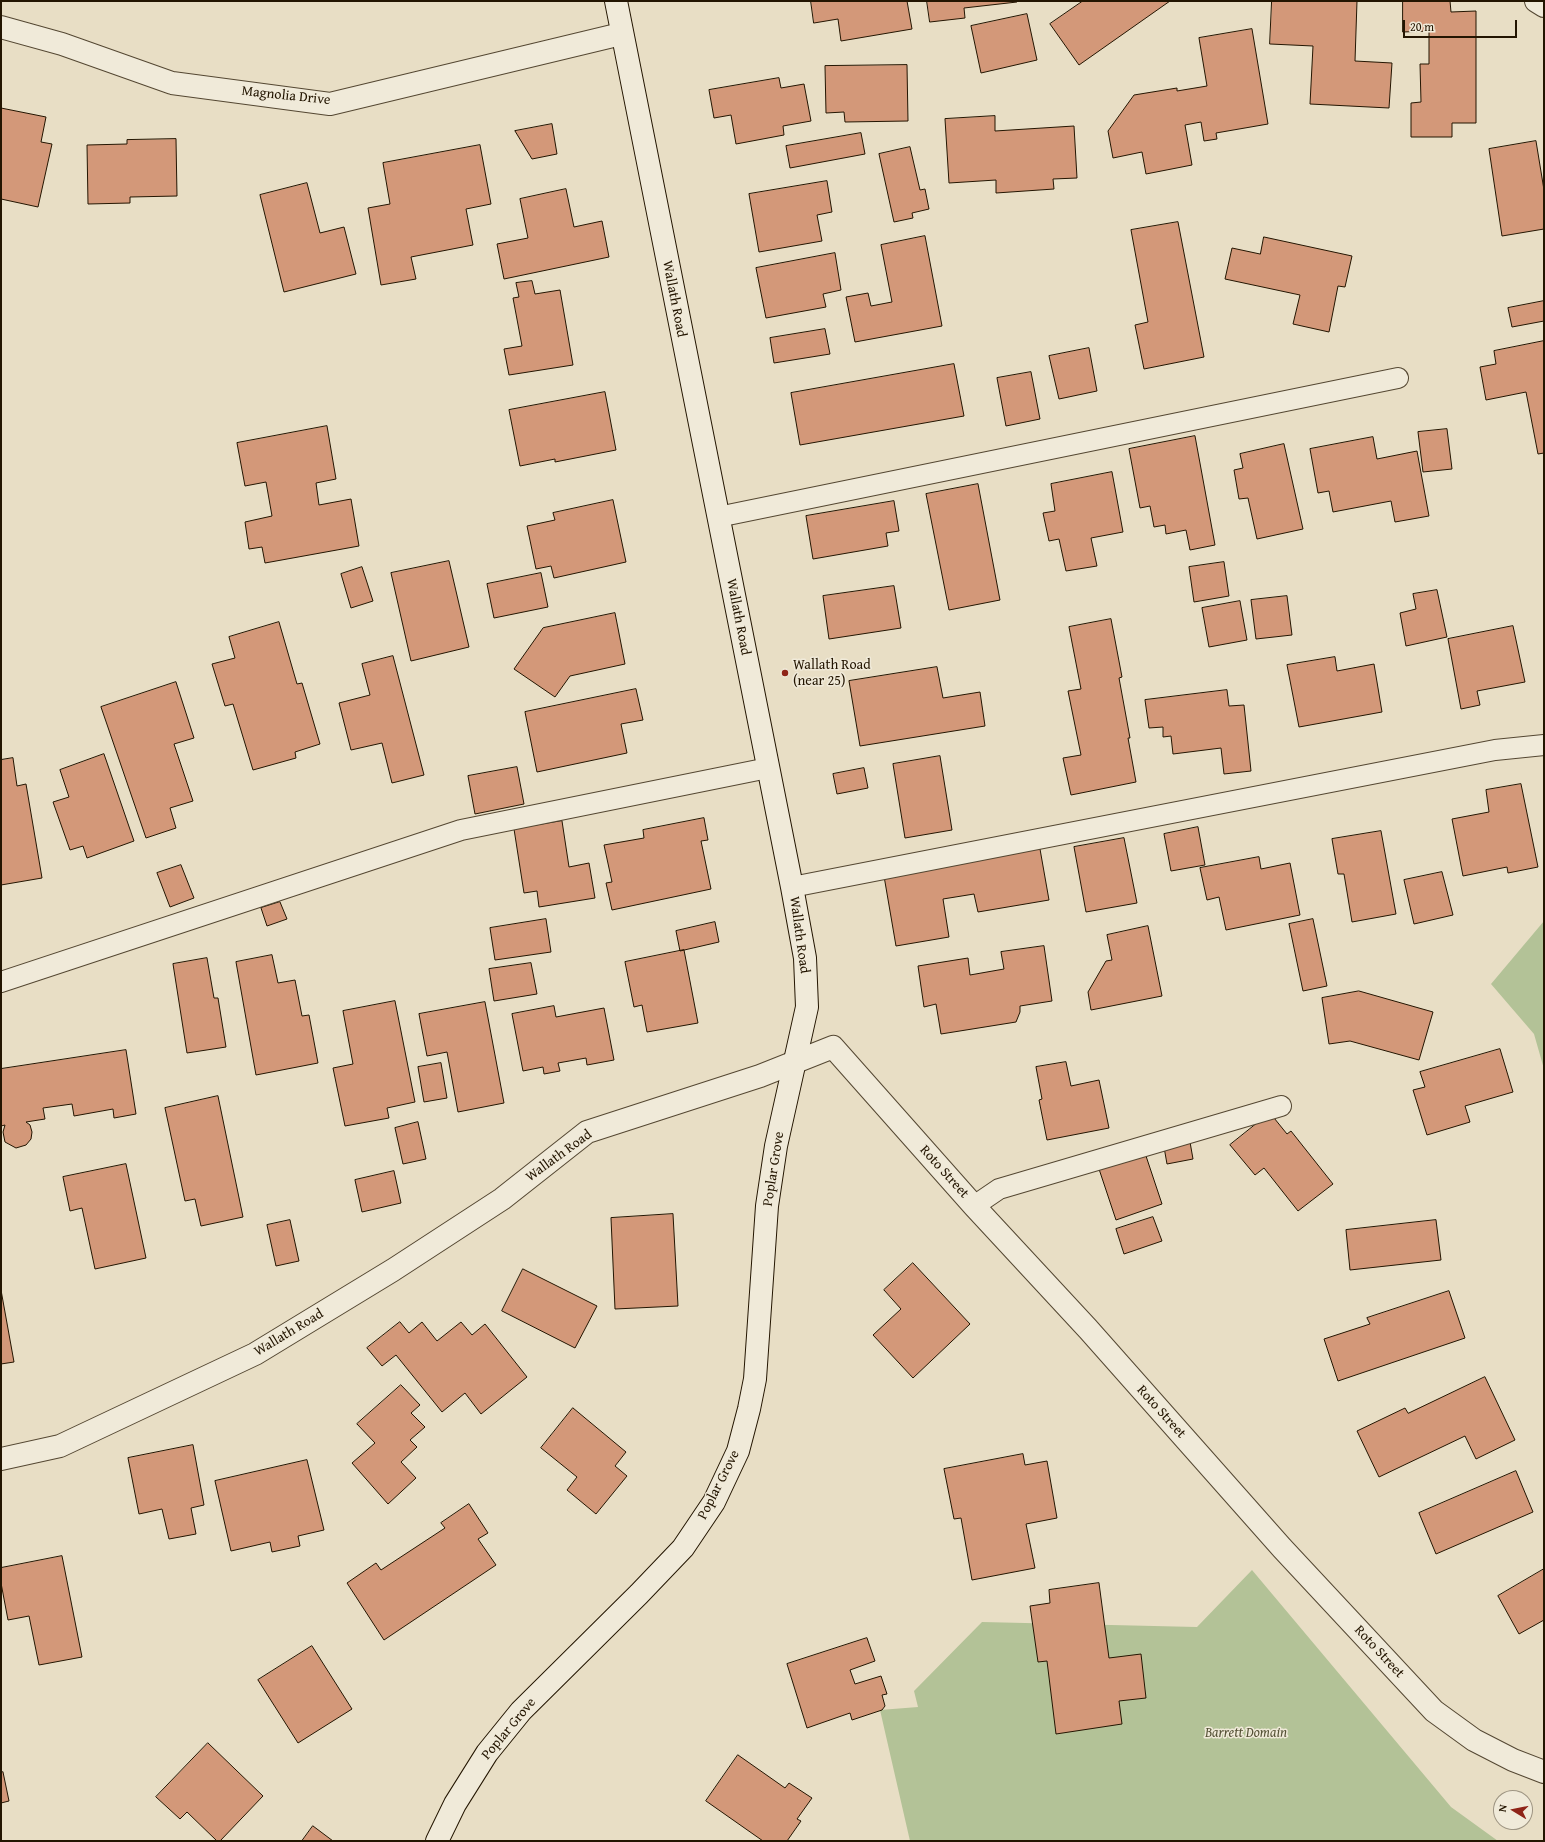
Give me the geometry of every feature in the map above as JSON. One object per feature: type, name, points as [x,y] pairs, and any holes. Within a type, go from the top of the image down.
[{"type":"street","name":"Wallath Road","points":[[1,1459],[60,1446],[255,1354],[393,1270],[502,1199],[587,1132],[760,1076],[794,1061],[807,1007],[805,958],[621,34],[616,1]]},
{"type":"street","points":[[1536,1],[1544,6]]},
{"type":"street","name":"Magnolia Drive","points":[[1,27],[62,44],[172,83],[330,104],[621,34]]},
{"type":"street","name":"Roto Street","points":[[794,1061],[833,1047],[1282,1548],[1434,1711],[1474,1740],[1513,1760],[1544,1772]]},
{"type":"street","name":"Poplar Grove","points":[[437,1841],[455,1804],[487,1753],[521,1711],[640,1594],[683,1548],[714,1502],[738,1451],[755,1379],[767,1206],[776,1146],[794,1061]]},
{"type":"lane","points":[[718,517],[1398,378]]},
{"type":"lane","points":[[792,887],[1495,750],[1544,745]]},
{"type":"lane","points":[[1,982],[461,830],[768,768]]},
{"type":"lane","points":[[974,1206],[999,1189],[1281,1106]]},
{"type":"green space","points":[[1544,921],[1544,1069],[1534,1034],[1491,984]]},
{"type":"green space","name":"Barrett Domain","points":[[1252,1570],[1451,1807],[1498,1841],[910,1841],[880,1710],[918,1707],[914,1691],[982,1622],[1197,1627]]},
{"type":"building","points":[[811,1],[907,1],[912,29],[841,41],[838,19],[814,23]]},
{"type":"building","points":[[927,1],[1017,2],[964,8],[965,18],[930,22]]},
{"type":"building","points":[[1083,1],[1170,1],[1079,65],[1050,24]]},
{"type":"building","points":[[1272,1],[1357,1],[1355,61],[1392,63],[1389,108],[1310,104],[1313,46],[1270,44]]},
{"type":"building","points":[[1403,1],[1450,1],[1451,12],[1476,11],[1476,123],[1452,123],[1452,137],[1411,137],[1411,103],[1421,102],[1420,64],[1429,64],[1429,31],[1403,32]]},
{"type":"building","points":[[1027,14],[1037,60],[981,73],[971,26]]},
{"type":"building","points":[[1252,29],[1268,124],[1216,133],[1217,139],[1204,141],[1201,122],[1185,125],[1192,165],[1146,174],[1142,152],[1113,158],[1108,131],[1134,95],[1177,88],[1177,91],[1207,86],[1199,38]]},
{"type":"building","points":[[907,65],[908,121],[845,122],[844,112],[826,113],[825,66]]},
{"type":"building","points":[[779,78],[781,88],[804,84],[811,121],[783,126],[784,135],[736,144],[731,115],[714,118],[709,90]]},
{"type":"building","points":[[1,108],[46,117],[41,142],[52,144],[38,207],[1,199]]},
{"type":"building","points":[[995,116],[995,131],[1074,126],[1077,178],[1053,179],[1054,189],[996,193],[996,180],[949,183],[945,119]]},
{"type":"building","points":[[552,124],[557,154],[532,159],[515,131]]},
{"type":"building","points":[[861,133],[865,154],[790,168],[786,146]]},
{"type":"building","points":[[176,139],[177,196],[130,197],[130,203],[88,204],[87,145],[127,144],[127,140]]},
{"type":"building","points":[[1536,141],[1544,190],[1544,229],[1502,236],[1489,149]]},
{"type":"building","points":[[480,145],[491,204],[466,209],[473,245],[411,257],[416,279],[381,285],[368,208],[390,204],[383,163]]},
{"type":"building","points":[[910,147],[920,190],[925,189],[929,209],[912,213],[913,218],[894,222],[879,154]]},
{"type":"building","points":[[827,181],[832,212],[817,215],[822,241],[759,252],[749,194]]},
{"type":"building","points":[[307,183],[320,233],[344,227],[356,274],[284,292],[260,195]]},
{"type":"building","points":[[566,189],[574,227],[602,221],[609,257],[504,279],[497,244],[528,238],[520,199]]},
{"type":"building","points":[[1178,222],[1204,357],[1144,369],[1135,325],[1148,322],[1131,230]]},
{"type":"building","points":[[925,236],[942,326],[855,342],[846,297],[868,293],[871,306],[892,302],[881,245]]},
{"type":"building","points":[[1264,237],[1352,256],[1345,287],[1338,286],[1329,332],[1293,324],[1300,295],[1225,279],[1232,248],[1260,254]]},
{"type":"building","points":[[835,253],[841,290],[823,294],[826,307],[766,318],[756,268]]},
{"type":"building","points":[[532,281],[535,294],[560,290],[573,365],[509,375],[504,349],[522,346],[513,298],[519,297],[516,283]]},
{"type":"building","points":[[1544,301],[1544,321],[1512,327],[1508,308]]},
{"type":"building","points":[[825,329],[830,354],[774,363],[770,338]]},
{"type":"building","points":[[1544,341],[1544,453],[1538,454],[1526,392],[1486,400],[1480,367],[1496,364],[1494,351]]},
{"type":"building","points":[[1089,348],[1097,391],[1059,399],[1049,356]]},
{"type":"building","points":[[954,364],[964,416],[800,445],[791,393]]},
{"type":"building","points":[[1031,372],[1040,419],[1006,426],[997,378]]},
{"type":"building","points":[[605,392],[616,450],[555,462],[555,459],[520,466],[509,410]]},
{"type":"building","points":[[327,426],[336,479],[316,483],[319,505],[351,499],[359,546],[265,563],[262,547],[249,549],[245,522],[272,516],[266,482],[245,486],[237,443]]},
{"type":"building","points":[[1447,429],[1452,469],[1423,472],[1418,432]]},
{"type":"building","points":[[1195,436],[1215,545],[1190,550],[1186,530],[1166,534],[1165,525],[1154,527],[1150,506],[1140,508],[1129,449]]},
{"type":"building","points":[[1373,437],[1377,459],[1417,451],[1429,516],[1395,522],[1391,501],[1333,512],[1329,491],[1318,493],[1310,449]]},
{"type":"building","points":[[1284,444],[1303,529],[1257,539],[1248,498],[1239,499],[1234,470],[1243,468],[1240,454]]},
{"type":"building","points":[[1112,472],[1123,532],[1091,538],[1097,566],[1066,571],[1059,539],[1049,541],[1043,513],[1055,511],[1051,484]]},
{"type":"building","points":[[978,484],[1000,600],[949,610],[926,494]]},
{"type":"building","points":[[613,500],[626,562],[554,578],[551,566],[536,569],[527,526],[555,520],[553,513]]},
{"type":"building","points":[[894,501],[899,531],[886,533],[888,546],[813,559],[806,516]]},
{"type":"building","points":[[449,561],[469,647],[411,661],[391,573]]},
{"type":"building","points":[[1224,562],[1229,596],[1194,602],[1189,567]]},
{"type":"building","points":[[362,567],[373,601],[351,608],[341,574]]},
{"type":"building","points":[[541,573],[548,607],[494,618],[487,584]]},
{"type":"building","points":[[894,586],[901,628],[829,639],[823,596]]},
{"type":"building","points":[[1437,590],[1447,637],[1406,646],[1400,613],[1416,609],[1413,594]]},
{"type":"building","points":[[1287,596],[1292,635],[1256,639],[1251,600]]},
{"type":"building","points":[[1240,601],[1247,640],[1209,647],[1202,608]]},
{"type":"building","points":[[615,613],[625,664],[570,676],[555,697],[514,669],[543,628]]},
{"type":"building","points":[[1111,619],[1122,677],[1119,678],[1136,782],[1071,795],[1063,758],[1081,755],[1068,691],[1081,689],[1069,627]]},
{"type":"building","points":[[279,622],[297,684],[302,683],[320,744],[295,752],[296,758],[253,770],[233,704],[225,706],[212,664],[235,658],[229,637]]},
{"type":"building","points":[[1513,626],[1525,682],[1477,691],[1480,705],[1461,709],[1448,639]]},
{"type":"building","points":[[393,656],[424,775],[392,783],[382,743],[351,750],[339,703],[370,695],[362,664]]},
{"type":"building","points":[[1335,657],[1337,671],[1374,664],[1382,712],[1299,727],[1287,665]]},
{"type":"building","points":[[937,667],[943,698],[980,692],[985,726],[860,746],[849,681]]},
{"type":"building","points":[[176,682],[194,738],[174,744],[193,801],[170,808],[176,828],[146,838],[101,707]]},
{"type":"building","points":[[636,689],[643,720],[621,724],[627,753],[537,772],[525,712]]},
{"type":"building","points":[[1227,690],[1229,706],[1244,705],[1251,771],[1224,774],[1221,748],[1173,754],[1171,736],[1163,737],[1163,727],[1149,728],[1145,700]]},
{"type":"building","points":[[104,754],[134,841],[87,858],[83,846],[70,850],[53,802],[69,797],[60,770]]},
{"type":"building","points":[[940,756],[952,830],[905,838],[893,764]]},
{"type":"building","points":[[13,758],[17,786],[26,784],[42,878],[1,885],[1,760]]},
{"type":"building","points":[[517,767],[524,804],[475,814],[468,776]]},
{"type":"building","points":[[864,768],[868,788],[837,794],[833,774]]},
{"type":"building","points":[[1521,784],[1538,867],[1508,873],[1507,867],[1463,876],[1452,819],[1489,812],[1486,790]]},
{"type":"building","points":[[704,818],[708,840],[701,841],[711,889],[612,910],[606,883],[612,882],[604,845],[644,838],[643,830]]},
{"type":"building","points":[[562,821],[569,867],[589,863],[595,898],[539,907],[537,891],[524,893],[514,829]]},
{"type":"building","points":[[1198,827],[1205,865],[1171,871],[1164,834]]},
{"type":"building","points":[[1381,831],[1396,914],[1352,922],[1344,874],[1338,874],[1332,839]]},
{"type":"building","points":[[1124,838],[1137,903],[1086,912],[1074,847]]},
{"type":"building","points":[[1040,849],[1049,900],[978,912],[974,894],[943,899],[949,937],[896,946],[884,876]]},
{"type":"building","points":[[1259,857],[1261,869],[1290,863],[1300,915],[1226,930],[1219,897],[1207,900],[1200,868]]},
{"type":"building","points":[[181,865],[194,898],[170,907],[157,873]]},
{"type":"building","points":[[1442,872],[1453,915],[1414,924],[1404,880]]},
{"type":"building","points":[[280,902],[287,919],[267,926],[261,908]]},
{"type":"building","points":[[546,919],[551,952],[495,960],[490,928]]},
{"type":"building","points":[[1313,919],[1327,986],[1303,991],[1289,924]]},
{"type":"building","points":[[715,922],[719,942],[680,951],[676,931]]},
{"type":"building","points":[[1148,926],[1162,996],[1091,1010],[1088,992],[1106,961],[1112,960],[1107,935]]},
{"type":"building","points":[[1044,946],[1052,1001],[1020,1006],[1020,1012],[1016,1022],[941,1034],[936,1004],[924,1007],[918,966],[968,958],[970,975],[1004,969],[1001,952]]},
{"type":"building","points":[[684,950],[698,1023],[647,1032],[642,1005],[634,1007],[625,962]]},
{"type":"building","points":[[272,955],[278,983],[295,980],[302,1016],[309,1015],[318,1063],[256,1075],[236,962]]},
{"type":"building","points":[[207,958],[214,998],[218,998],[226,1047],[187,1053],[173,964]]},
{"type":"building","points":[[531,963],[537,994],[494,1001],[489,969]]},
{"type":"building","points":[[1359,991],[1433,1012],[1419,1060],[1350,1041],[1329,1044],[1322,998]]},
{"type":"building","points":[[395,1001],[415,1102],[387,1108],[389,1118],[345,1126],[333,1068],[353,1064],[343,1011]]},
{"type":"building","points":[[485,1002],[504,1103],[458,1112],[447,1052],[427,1056],[419,1014]]},
{"type":"building","points":[[554,1006],[556,1017],[604,1008],[614,1060],[587,1065],[586,1058],[558,1063],[560,1071],[544,1074],[543,1067],[523,1071],[512,1014]]},
{"type":"building","points":[[1500,1049],[1513,1092],[1465,1106],[1470,1122],[1427,1135],[1413,1090],[1425,1087],[1420,1072]]},
{"type":"building","points":[[126,1050],[136,1114],[114,1118],[113,1109],[74,1116],[72,1104],[43,1108],[45,1119],[26,1122],[30,1125],[32,1132],[31,1139],[26,1145],[16,1148],[5,1142],[3,1132],[5,1125],[1,1126],[1,1069]]},
{"type":"building","points":[[1066,1062],[1071,1086],[1099,1080],[1109,1128],[1047,1140],[1039,1100],[1042,1099],[1036,1067]]},
{"type":"building","points":[[441,1063],[447,1098],[424,1102],[418,1067]]},
{"type":"building","points":[[218,1096],[243,1217],[201,1226],[195,1199],[185,1201],[165,1108]]},
{"type":"building","points":[[1270,1113],[1287,1134],[1291,1131],[1333,1184],[1298,1211],[1264,1168],[1255,1175],[1230,1145]]},
{"type":"building","points":[[418,1122],[426,1159],[403,1164],[395,1128]]},
{"type":"building","points":[[1190,1142],[1193,1159],[1167,1164],[1164,1147]]},
{"type":"building","points":[[1145,1153],[1162,1204],[1116,1220],[1099,1169]]},
{"type":"building","points":[[126,1164],[146,1258],[95,1269],[82,1208],[70,1211],[63,1177]]},
{"type":"building","points":[[394,1171],[401,1203],[362,1212],[355,1180]]},
{"type":"building","points":[[673,1214],[678,1306],[615,1309],[611,1218]]},
{"type":"building","points":[[1153,1217],[1162,1241],[1124,1254],[1116,1229]]},
{"type":"building","points":[[290,1220],[299,1261],[276,1266],[267,1225]]},
{"type":"building","points":[[1436,1220],[1441,1260],[1350,1270],[1346,1230]]},
{"type":"building","points":[[913,1263],[970,1324],[913,1378],[873,1335],[901,1309],[884,1290]]},
{"type":"building","points":[[523,1269],[597,1306],[575,1348],[502,1311]]},
{"type":"building","points":[[1,1290],[14,1362],[1,1364]]},
{"type":"building","points":[[1449,1291],[1465,1338],[1338,1381],[1324,1339],[1370,1324],[1367,1318]]},
{"type":"building","points":[[400,1322],[409,1333],[422,1322],[437,1341],[461,1322],[472,1335],[485,1324],[527,1377],[481,1414],[465,1393],[442,1412],[396,1355],[382,1366],[367,1348]]},
{"type":"building","points":[[1485,1377],[1515,1440],[1476,1459],[1465,1436],[1379,1477],[1357,1431],[1405,1408],[1408,1413]]},
{"type":"building","points":[[401,1385],[420,1405],[411,1413],[425,1427],[410,1440],[417,1447],[401,1462],[416,1478],[388,1504],[352,1463],[375,1443],[357,1424]]},
{"type":"building","points":[[573,1408],[626,1452],[615,1466],[627,1476],[596,1514],[567,1490],[577,1477],[541,1448]]},
{"type":"building","points":[[193,1445],[204,1505],[191,1508],[196,1534],[169,1539],[162,1509],[139,1514],[128,1458]]},
{"type":"building","points":[[1023,1454],[1025,1465],[1047,1461],[1057,1518],[1026,1524],[1035,1568],[972,1580],[961,1518],[954,1519],[944,1469]]},
{"type":"building","points":[[307,1460],[324,1530],[298,1536],[300,1546],[272,1552],[270,1542],[231,1551],[215,1481]]},
{"type":"building","points":[[1516,1471],[1533,1512],[1436,1554],[1419,1513]]},
{"type":"building","points":[[469,1504],[488,1533],[478,1539],[496,1565],[384,1640],[347,1583],[376,1563],[381,1570],[445,1528],[441,1523]]},
{"type":"building","points":[[62,1556],[82,1657],[39,1665],[29,1616],[8,1620],[1,1583],[1,1568]]},
{"type":"building","points":[[1544,1569],[1544,1620],[1519,1634],[1498,1596]]},
{"type":"building","points":[[1099,1583],[1109,1658],[1141,1654],[1146,1698],[1119,1701],[1122,1724],[1056,1734],[1047,1661],[1038,1662],[1030,1606],[1050,1603],[1049,1590]]},
{"type":"building","points":[[867,1638],[875,1661],[850,1670],[855,1684],[881,1676],[887,1694],[882,1695],[885,1706],[882,1710],[852,1720],[850,1713],[807,1728],[787,1664]]},
{"type":"building","points":[[312,1646],[352,1709],[298,1743],[258,1680]]},
{"type":"building","points":[[208,1743],[263,1796],[220,1841],[217,1841],[187,1812],[180,1819],[156,1797]]},
{"type":"building","points":[[738,1755],[785,1788],[789,1783],[812,1798],[797,1819],[801,1821],[787,1841],[763,1841],[706,1801]]},
{"type":"building","points":[[3,1772],[9,1801],[1,1803],[1,1773]]},
{"type":"building","points":[[313,1826],[333,1841],[302,1841]]},
{"type":"place","name":"Wallath Road (near 25)","points":[[785,673]]}]
